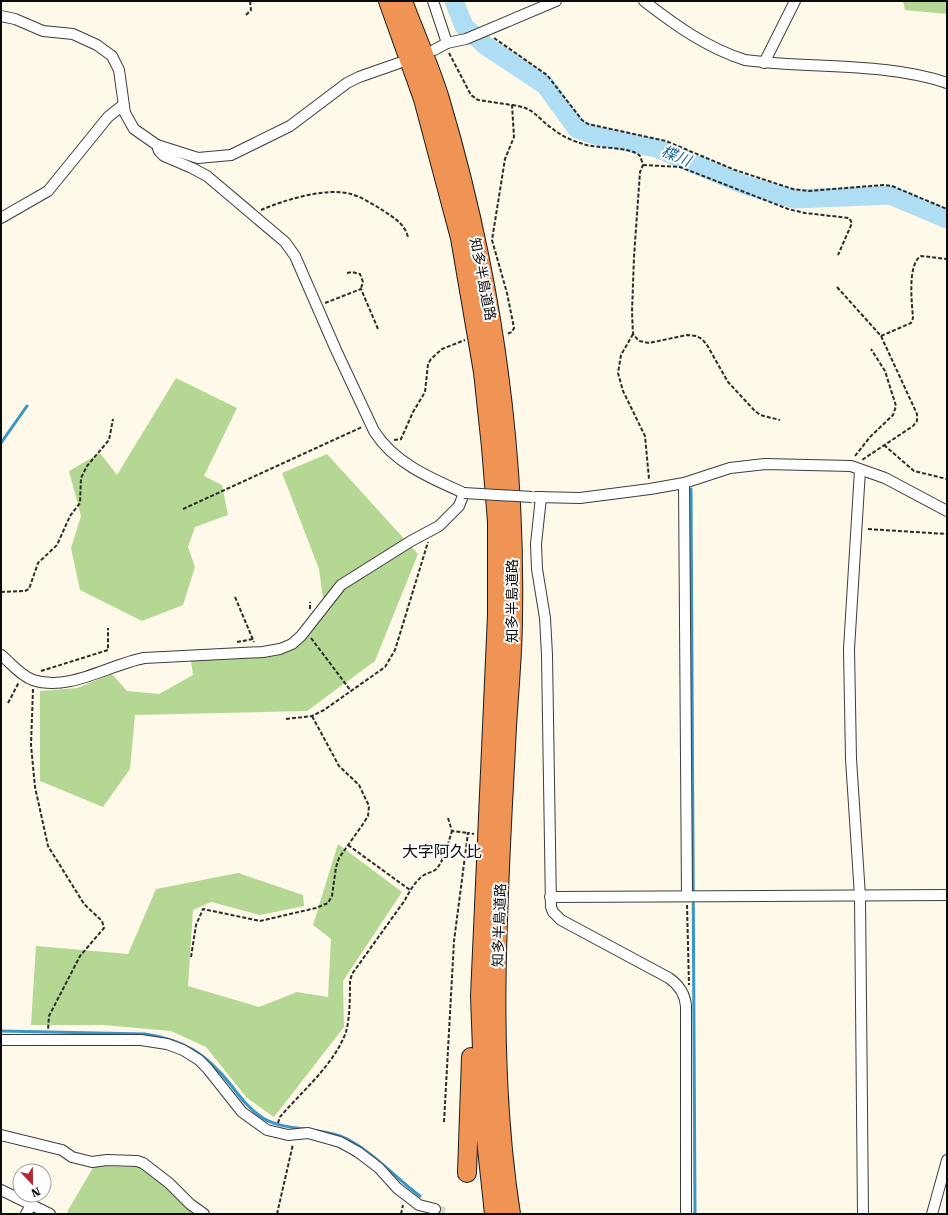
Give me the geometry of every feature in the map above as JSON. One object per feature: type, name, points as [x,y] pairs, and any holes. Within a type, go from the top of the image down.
[{"type":"highway","name":"知多半島道路","points":[[388,1],[423,99],[460,238],[473,305],[486,394],[497,522],[497,615],[480,996],[485,1130],[494,1214]]},
{"type":"highway","name":"知多半島道路","points":[[403,1],[439,96],[470,216],[494,335],[512,507],[513,617],[498,920],[497,992],[502,1128],[511,1214]]},
{"type":"highway","points":[[467,1173],[475,945],[482,930]]},
{"type":"street","points":[[433,1],[446,44]]},
{"type":"street","points":[[434,50],[446,44],[466,39],[556,1]]},
{"type":"street","points":[[644,1],[677,26],[720,51],[745,60],[764,63],[882,70],[913,74],[947,83]]},
{"type":"street","points":[[764,63],[795,1]]},
{"type":"street","points":[[1,16],[15,19],[43,31],[73,34],[97,45],[112,56],[119,70],[125,113],[134,129],[157,145],[198,158],[231,155],[290,126],[347,83],[359,77],[399,63]]},
{"type":"street","points":[[1,218],[48,190],[108,117],[124,105]]},
{"type":"street","points":[[157,145],[159,151],[164,156],[207,176],[277,234],[295,256],[369,422],[382,444],[403,462],[464,493],[580,498],[684,483],[730,468],[765,464],[854,468],[885,478],[947,511]]},
{"type":"street","points":[[854,468],[849,649],[851,759],[860,896],[863,1214]]},
{"type":"street","points":[[684,483],[687,896]]},
{"type":"street","points":[[1,655],[28,677],[55,683],[74,681],[125,661],[144,658],[263,652],[280,649],[292,644],[305,631],[341,585],[449,518],[459,506],[464,493]]},
{"type":"street","points":[[537,497],[537,569],[545,618],[547,655],[551,907],[557,918],[677,983],[684,995],[686,1006],[686,1214]]},
{"type":"street","points":[[550,897],[947,895]]},
{"type":"street","points":[[1,1040],[152,1041],[183,1050],[199,1060],[207,1068],[242,1112],[267,1130],[288,1134],[308,1133],[340,1142],[358,1152],[379,1168],[397,1188],[418,1205],[435,1209]]},
{"type":"street","points":[[1,1135],[62,1150],[72,1157],[92,1162],[107,1160],[137,1161],[143,1163],[169,1183],[190,1204],[204,1214]]},
{"type":"street","points":[[932,1214],[947,1160]]},
{"type":"street","points":[[1,1190],[28,1209],[50,1214]]},
{"type":"path","points":[[246,15],[251,10],[250,1]]},
{"type":"path","points":[[484,31],[547,75],[582,120],[588,124],[666,141],[735,170],[793,189],[809,191],[882,185],[892,186],[947,209]]},
{"type":"path","points":[[446,44],[471,95],[478,100],[524,106],[533,111],[552,129],[573,141],[597,148],[635,153],[640,156],[643,165],[640,172],[634,257],[632,312],[633,334],[620,355],[618,373],[623,391],[645,436],[650,489]]},
{"type":"path","points":[[507,334],[512,332],[514,328],[507,292],[492,240],[505,159],[514,137],[512,104]]},
{"type":"path","points":[[643,165],[680,167],[788,209],[805,213],[849,218],[852,223],[838,255]]},
{"type":"path","points":[[253,214],[258,210],[288,200],[326,193],[344,193],[361,198],[396,219],[403,224],[408,237]]},
{"type":"path","points":[[881,336],[911,323],[913,318],[912,278],[914,268],[919,257],[922,256],[947,259]]},
{"type":"path","points":[[347,273],[352,272],[360,274],[363,282],[361,289],[378,329]]},
{"type":"path","points":[[837,287],[881,336],[917,414],[917,420],[913,426],[858,462],[854,468]]},
{"type":"path","points":[[317,307],[361,289]]},
{"type":"path","points":[[633,334],[639,341],[649,344],[687,335],[696,336],[702,339],[728,382],[754,410],[760,415],[780,420]]},
{"type":"path","points":[[392,439],[395,441],[401,439],[413,412],[423,399],[428,383],[428,364],[434,354],[449,346],[469,339]]},
{"type":"path","points":[[854,468],[851,461],[870,437],[893,415],[896,406],[885,370],[871,349]]},
{"type":"path","points":[[1,592],[25,591],[29,589],[38,563],[54,551],[70,516],[80,503],[81,478],[87,466],[109,440],[113,419]]},
{"type":"path","points":[[183,509],[369,422]]},
{"type":"path","points":[[884,445],[914,471],[947,479]]},
{"type":"path","points":[[868,529],[947,534]]},
{"type":"path","points":[[286,719],[312,716],[385,667],[391,659],[428,544],[426,532]]},
{"type":"path","points":[[235,597],[255,644],[243,650],[242,653]]},
{"type":"path","points":[[8,703],[29,675],[59,664],[108,650],[108,628]]},
{"type":"path","points":[[305,631],[351,691]]},
{"type":"path","points":[[238,642],[253,639]]},
{"type":"path","points":[[28,677],[35,788],[48,846],[84,904],[102,921],[104,928],[80,956],[49,1016],[49,1040]]},
{"type":"path","points":[[191,957],[196,925],[203,909],[260,920],[316,908],[328,903],[332,896],[336,867],[348,845],[368,816],[369,806],[360,786],[340,766],[312,716]]},
{"type":"path","points":[[276,1132],[280,1117],[321,1071],[341,1044],[348,1024],[350,981],[352,974],[392,920],[410,890],[424,875],[438,867],[452,832],[448,818]]},
{"type":"path","points":[[452,832],[477,835]]},
{"type":"path","points":[[444,1122],[454,940],[468,833]]},
{"type":"path","points":[[348,845],[410,890]]},
{"type":"path","points":[[684,995],[689,991],[687,896]]},
{"type":"path","points":[[277,1214],[294,1133]]},
{"type":"green space","points":[[903,1],[947,1],[947,14],[905,10]]},
{"type":"green space","points":[[176,378],[237,408],[204,476],[222,485],[228,515],[195,527],[188,547],[195,567],[183,605],[142,621],[80,590],[71,548],[81,516],[69,471],[100,453],[117,475]]},
{"type":"green space","points":[[327,454],[418,554],[375,661],[307,711],[135,715],[130,769],[103,807],[40,781],[40,691],[77,688],[112,674],[127,691],[159,694],[193,675],[191,661],[277,656],[301,644],[325,613],[319,569],[282,473]]},
{"type":"green space","points":[[338,844],[402,892],[343,981],[344,1027],[274,1117],[247,1098],[206,1047],[171,1031],[103,1025],[31,1025],[36,946],[128,954],[156,889],[238,873],[303,895],[304,906],[260,915],[211,902],[193,910],[188,986],[259,1007],[297,992],[328,997],[331,939],[313,925]]},
{"type":"green space","points":[[94,1166],[144,1167],[198,1214],[70,1214],[67,1212]]},
{"type":"waterway","name":"楪川","points":[[454,1],[464,26],[486,46],[545,85],[577,129],[598,136],[656,148],[745,185],[795,199],[890,195],[947,219]]},
{"type":"waterway","points":[[1,443],[27,406]]},
{"type":"waterway","points":[[691,489],[695,1214]]},
{"type":"waterway","points":[[1,1031],[145,1034],[172,1040],[194,1050],[213,1065],[246,1103],[263,1118],[280,1125],[331,1133],[351,1141],[372,1155],[420,1196]]},
{"type":"tunnel","points":[[435,1209],[449,1214]]},
{"type":"district","name":"大字阿久比","points":[[442,851]]}]
